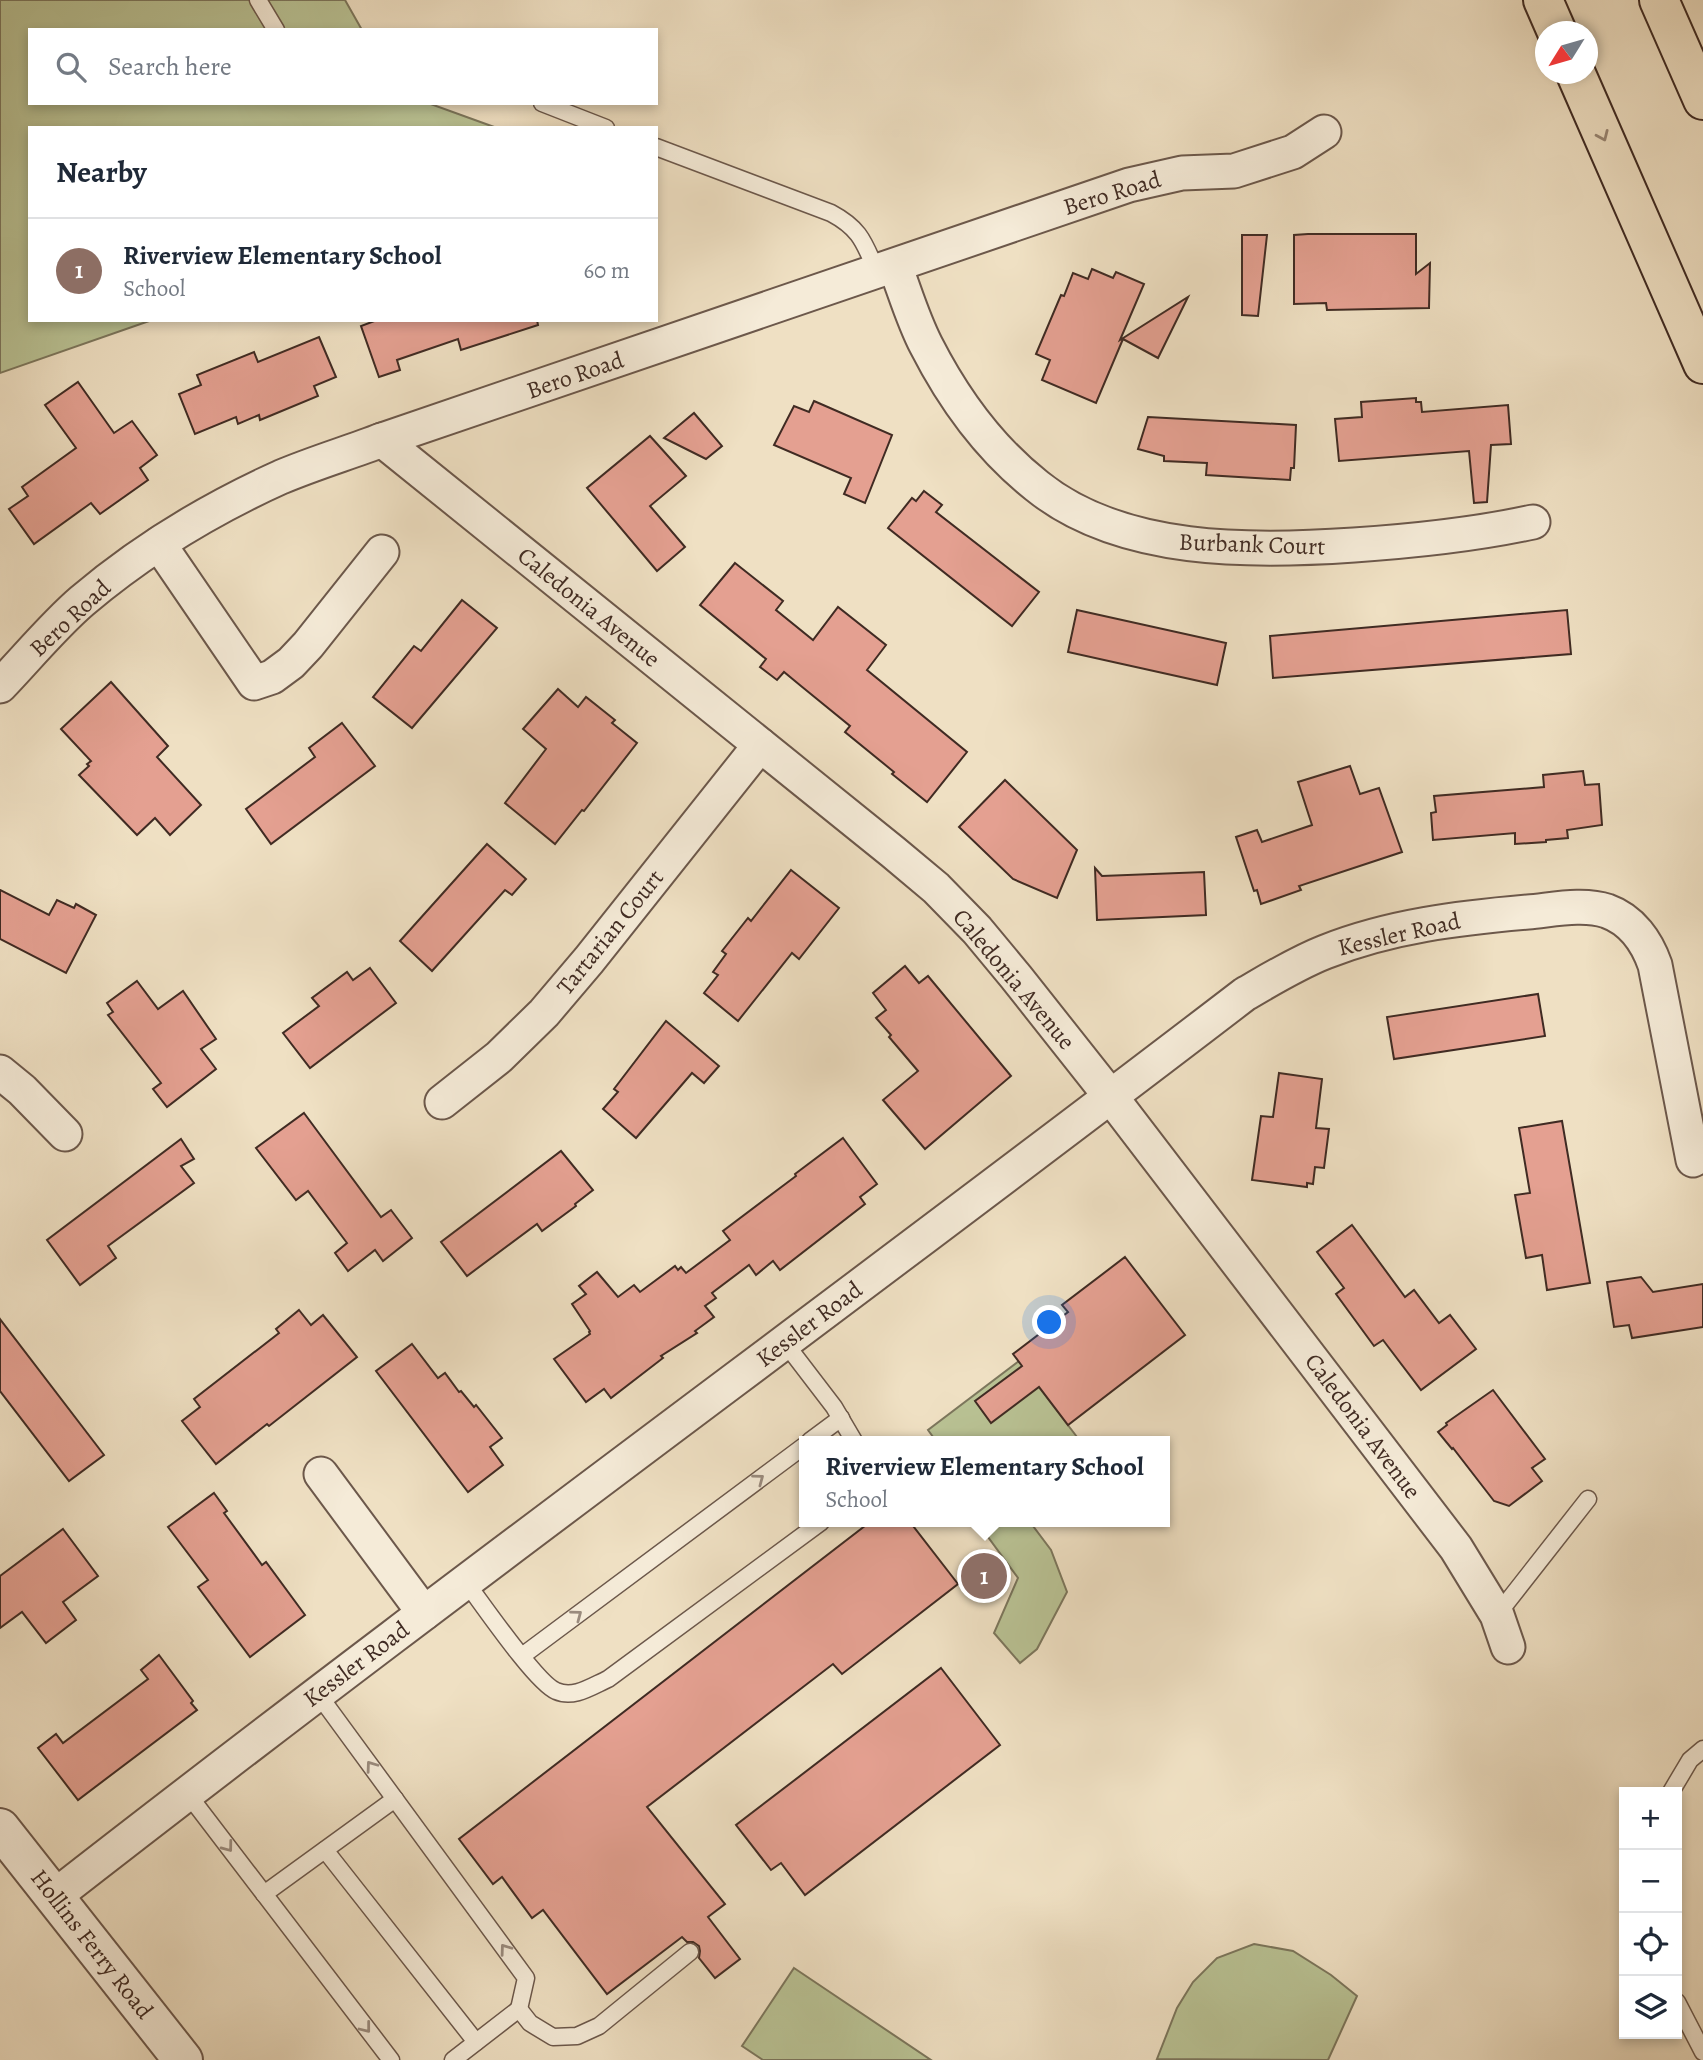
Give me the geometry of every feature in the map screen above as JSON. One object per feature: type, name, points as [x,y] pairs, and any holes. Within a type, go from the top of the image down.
[{"type":"highway","points":[[1543,0],[1552,21]]},
{"type":"highway","points":[[1659,0],[1703,100]]},
{"type":"highway","points":[[1580,84],[1703,364]]},
{"type":"street","name":"Bero Road","points":[[0,686],[80,603],[159,544],[219,507],[282,477],[382,440],[1129,185],[1182,173],[1234,171],[1293,152],[1324,132]]},
{"type":"street","name":"Burbank Court","points":[[886,269],[945,379],[970,416],[1004,456],[1037,487],[1074,511],[1123,530],[1167,541],[1219,547],[1290,549],[1416,541],[1479,534],[1533,522]]},
{"type":"street","name":"Caledonia Avenue","points":[[382,440],[893,852],[936,888],[976,930],[1111,1097],[1456,1548],[1497,1615],[1508,1647]]},
{"type":"street","points":[[159,544],[254,683],[272,677],[299,654],[382,552]]},
{"type":"street","name":"Tartarian Court","points":[[442,1102],[499,1057],[544,1013],[760,745]]},
{"type":"street","name":"Kessler Road","points":[[55,1896],[424,1612],[785,1343],[1245,994],[1290,967],[1358,940],[1436,921],[1582,907],[1607,911],[1638,933],[1648,947],[1655,965],[1693,1160]]},
{"type":"street","points":[[0,1072],[22,1090],[65,1134]]},
{"type":"street","points":[[321,1474],[424,1612]]},
{"type":"street","name":"Hollins Ferry Road","points":[[0,1828],[183,2060]]},
{"type":"lane","points":[[258,0],[275,28]]},
{"type":"lane","points":[[547,105],[601,126]]},
{"type":"lane","points":[[658,148],[831,213],[846,221],[859,233],[886,269]]},
{"type":"lane","points":[[785,1343],[841,1418],[851,1436]]},
{"type":"lane","points":[[817,1436],[841,1418]]},
{"type":"lane","points":[[522,1656],[799,1450]]},
{"type":"lane","points":[[1497,1615],[1588,1499]]},
{"type":"lane","points":[[465,1581],[538,1677],[556,1691],[575,1694],[608,1679],[814,1527]]},
{"type":"lane","points":[[318,1694],[526,1978],[519,2010],[453,2060]]},
{"type":"lane","points":[[1674,1787],[1689,1760],[1703,1749]]},
{"type":"lane","points":[[187,1793],[391,2060]]},
{"type":"lane","points":[[264,1894],[395,1799]]},
{"type":"lane","points":[[325,1850],[476,2042]]},
{"type":"lane","points":[[519,2010],[530,2023],[554,2037],[577,2036],[599,2026],[690,1952]]},
{"type":"lane","points":[[1682,2012],[1703,2052]]},
{"type":"green space","points":[[0,0],[345,0],[361,28],[28,28],[28,105],[434,105],[491,126],[28,126],[28,322],[146,322],[0,373]]},
{"type":"green space","points":[[1019,1361],[1076,1436],[932,1436],[928,1430]]},
{"type":"green space","points":[[981,1527],[1034,1527],[1051,1550],[1067,1592],[1037,1649],[1020,1663],[994,1633],[1018,1578]]},
{"type":"green space","points":[[1254,1944],[1293,1951],[1331,1975],[1357,1996],[1328,2060],[1157,2059],[1177,2008],[1193,1982],[1217,1958]]},
{"type":"green space","points":[[794,1968],[931,2060],[763,2060],[742,2046]]},
{"type":"building","points":[[1416,234],[1416,274],[1430,263],[1429,308],[1327,310],[1326,303],[1294,304],[1294,235]]},
{"type":"building","points":[[1242,235],[1267,235],[1258,316],[1242,315]]},
{"type":"building","points":[[1092,269],[1113,278],[1116,272],[1144,284],[1120,340],[1188,297],[1158,358],[1123,339],[1096,403],[1042,380],[1050,360],[1036,354],[1073,273],[1088,279]]},
{"type":"building","points":[[372,322],[537,322],[538,325],[461,350],[458,339],[397,360],[400,370],[379,377],[361,326]]},
{"type":"building","points":[[319,337],[336,377],[314,386],[318,396],[260,420],[259,415],[238,424],[236,417],[195,434],[179,394],[201,385],[197,375],[254,352],[258,362]]},
{"type":"building","points":[[78,382],[114,433],[132,421],[157,455],[140,468],[148,480],[100,514],[91,503],[34,544],[9,509],[28,496],[22,487],[76,448],[45,405]]},
{"type":"building","points":[[1416,398],[1416,402],[1421,402],[1422,412],[1508,405],[1511,444],[1491,445],[1487,502],[1474,503],[1469,451],[1339,461],[1335,419],[1362,417],[1361,402]]},
{"type":"building","points":[[814,401],[892,435],[865,503],[844,494],[851,478],[774,445],[794,406],[809,412]]},
{"type":"building","points":[[694,413],[722,446],[706,459],[664,438]]},
{"type":"building","points":[[1148,417],[1296,425],[1294,468],[1291,468],[1290,480],[1206,475],[1207,463],[1164,461],[1164,456],[1138,449]]},
{"type":"building","points":[[650,436],[686,476],[650,506],[685,547],[657,571],[587,488]]},
{"type":"building","points":[[924,491],[942,505],[936,512],[1039,592],[1012,626],[888,528],[912,498],[916,501]]},
{"type":"building","points":[[735,563],[783,601],[776,610],[813,640],[838,607],[886,645],[867,670],[967,752],[927,802],[845,732],[850,726],[784,672],[777,680],[760,667],[766,659],[700,605]]},
{"type":"building","points":[[462,600],[497,628],[412,728],[373,697],[414,646],[421,651]]},
{"type":"building","points":[[1077,610],[1226,643],[1217,685],[1068,652]]},
{"type":"building","points":[[1567,610],[1571,654],[1273,678],[1270,636]]},
{"type":"building","points":[[111,682],[168,746],[157,757],[201,805],[170,835],[155,818],[137,835],[79,775],[91,761],[61,729]]},
{"type":"building","points":[[558,689],[578,707],[586,697],[615,720],[612,723],[637,743],[555,844],[505,803],[546,749],[523,729]]},
{"type":"building","points":[[342,723],[375,766],[271,844],[246,809],[315,757],[309,748]]},
{"type":"building","points":[[1350,766],[1360,794],[1379,788],[1402,852],[1299,886],[1301,890],[1261,904],[1236,837],[1257,830],[1262,842],[1312,825],[1298,782]]},
{"type":"building","points":[[1583,771],[1585,785],[1599,784],[1602,825],[1567,830],[1568,838],[1546,842],[1515,844],[1515,833],[1433,840],[1431,813],[1436,812],[1434,796],[1544,787],[1543,775]]},
{"type":"building","points":[[1005,780],[1077,850],[1057,898],[1013,879],[959,827]]},
{"type":"building","points":[[487,844],[526,879],[512,895],[505,890],[432,971],[400,941]]},
{"type":"building","points":[[1095,868],[1102,876],[1204,872],[1206,915],[1097,920]]},
{"type":"building","points":[[791,870],[839,908],[799,959],[792,953],[738,1021],[704,993],[718,975],[713,972],[726,954],[722,951],[748,918],[751,921]]},
{"type":"building","points":[[0,890],[49,915],[57,900],[74,908],[76,904],[96,915],[66,973],[0,939]]},
{"type":"building","points":[[905,966],[919,983],[928,976],[1011,1076],[925,1149],[883,1100],[918,1071],[876,1018],[886,1010],[873,993]]},
{"type":"building","points":[[370,968],[396,1003],[310,1068],[283,1033],[319,1006],[312,998],[347,972],[353,980]]},
{"type":"building","points":[[137,981],[158,1009],[183,991],[216,1039],[201,1049],[216,1069],[167,1107],[153,1089],[161,1083],[108,1015],[113,1012],[107,1003]]},
{"type":"building","points":[[1538,994],[1545,1036],[1394,1059],[1387,1017]]},
{"type":"building","points":[[666,1021],[719,1066],[704,1083],[692,1073],[636,1138],[603,1109],[618,1092],[614,1089]]},
{"type":"building","points":[[1279,1073],[1322,1079],[1316,1128],[1329,1129],[1324,1168],[1315,1167],[1313,1184],[1307,1183],[1307,1187],[1252,1180],[1261,1116],[1273,1117]]},
{"type":"building","points":[[304,1113],[381,1217],[391,1210],[412,1238],[383,1261],[375,1250],[348,1271],[335,1253],[347,1243],[308,1191],[296,1200],[256,1148]]},
{"type":"building","points":[[1562,1121],[1590,1283],[1547,1290],[1542,1255],[1526,1258],[1515,1195],[1530,1193],[1519,1128]]},
{"type":"building","points":[[843,1138],[877,1184],[860,1197],[865,1204],[780,1270],[773,1261],[756,1275],[749,1265],[712,1293],[716,1298],[705,1306],[714,1317],[695,1331],[697,1333],[661,1356],[663,1358],[611,1398],[604,1389],[586,1402],[554,1359],[590,1334],[572,1304],[586,1294],[579,1286],[597,1272],[618,1297],[634,1285],[640,1292],[675,1266],[678,1270],[681,1267],[686,1273],[730,1240],[723,1231]]},
{"type":"building","points":[[181,1139],[194,1159],[181,1166],[194,1183],[108,1246],[116,1258],[80,1285],[47,1240]]},
{"type":"building","points":[[561,1151],[593,1190],[542,1231],[537,1224],[467,1276],[441,1242]]},
{"type":"building","points":[[1352,1225],[1405,1297],[1414,1290],[1439,1323],[1450,1315],[1476,1349],[1421,1390],[1383,1340],[1374,1346],[1336,1294],[1344,1288],[1317,1252]]},
{"type":"building","points":[[1125,1257],[1185,1335],[1068,1425],[1039,1387],[991,1423],[975,1401],[1022,1366],[1013,1354],[1068,1312],[1062,1305]]},
{"type":"building","points":[[1641,1277],[1653,1292],[1703,1284],[1703,1327],[1632,1338],[1629,1325],[1614,1327],[1607,1282]]},
{"type":"building","points":[[299,1310],[311,1325],[323,1315],[357,1357],[216,1464],[182,1421],[200,1407],[194,1399],[279,1333],[276,1329]]},
{"type":"building","points":[[0,1319],[104,1455],[69,1481],[0,1391]]},
{"type":"building","points":[[412,1344],[438,1378],[445,1373],[459,1392],[461,1391],[474,1407],[476,1405],[502,1438],[490,1447],[503,1465],[468,1492],[376,1371]]},
{"type":"building","points":[[1493,1390],[1545,1459],[1532,1468],[1542,1481],[1509,1506],[1494,1501],[1438,1432],[1446,1423]]},
{"type":"building","points":[[214,1493],[227,1511],[224,1513],[262,1565],[266,1562],[305,1615],[250,1657],[198,1587],[208,1580],[168,1527]]},
{"type":"building","points":[[864,1527],[914,1527],[958,1584],[842,1674],[833,1664],[647,1807],[725,1904],[708,1917],[740,1959],[715,1978],[699,1958],[699,1946],[682,1937],[607,1994],[543,1910],[532,1918],[502,1877],[493,1884],[459,1839]]},
{"type":"building","points":[[63,1529],[98,1576],[63,1602],[76,1620],[46,1643],[22,1612],[0,1628],[0,1576]]},
{"type":"building","points":[[159,1655],[197,1710],[78,1800],[38,1748],[56,1734],[63,1743],[148,1679],[141,1670]]},
{"type":"building","points":[[941,1668],[1000,1745],[805,1895],[781,1863],[771,1870],[736,1825]]},
{"type":"place","name":"Riverview Elementary School","points":[[984,1576]]}]
